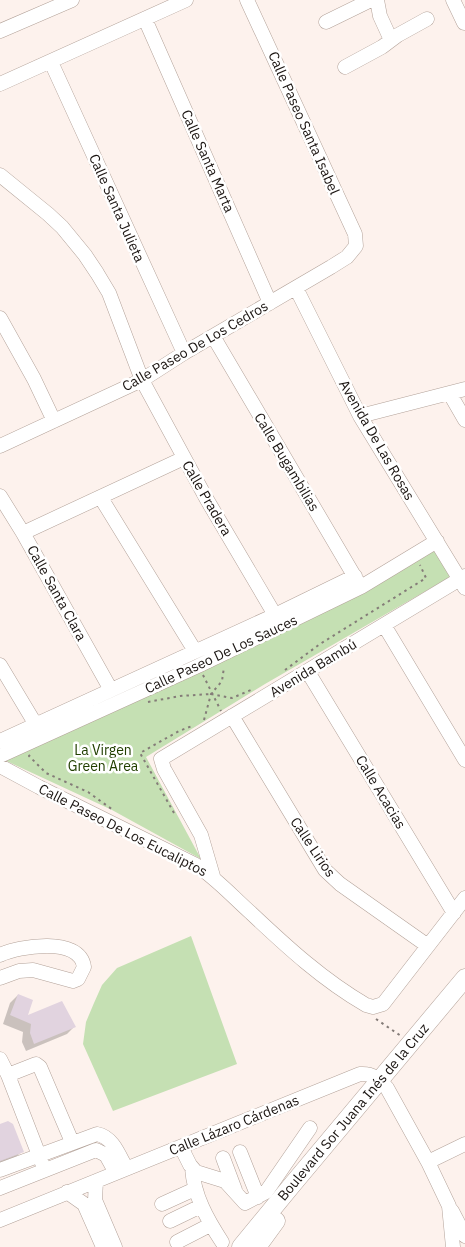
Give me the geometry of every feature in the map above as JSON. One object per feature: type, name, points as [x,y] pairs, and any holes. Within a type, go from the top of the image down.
[{"type":"main road","name":"Boulevard Sor Juana Inés de la Cruz","points":[[257,1247],[384,1084],[411,1043],[465,978]]},
{"type":"main road","name":"Boulevard Sor Juana Inés de la Cruz","points":[[241,1247],[465,994]]},
{"type":"street","points":[[0,31],[72,0]]},
{"type":"street","points":[[0,84],[186,0]]},
{"type":"street","name":"Calle Paseo Santa Isabel","points":[[248,0],[354,234],[356,246]]},
{"type":"street","points":[[326,22],[371,0]]},
{"type":"street","points":[[377,0],[380,16],[391,40]]},
{"type":"street","points":[[453,0],[464,24]]},
{"type":"street","name":"Calle Santa Marta","points":[[145,19],[270,302]]},
{"type":"street","points":[[345,67],[427,19]]},
{"type":"street","name":"Calle Santa Julieta","points":[[51,62],[184,354]]},
{"type":"street","name":"Calle Pradera","points":[[0,176],[48,214],[70,236],[85,255],[109,294],[142,380],[184,458],[275,615]]},
{"type":"street","name":"Calle Paseo De Los Cedros","points":[[0,446],[142,380],[347,257],[356,246]]},
{"type":"street","name":"Avenida De Las Rosas","points":[[296,288],[360,416],[463,581]]},
{"type":"street","points":[[0,318],[34,379],[54,422]]},
{"type":"street","name":"Calle Bugambilias","points":[[213,336],[358,581]]},
{"type":"street","points":[[360,416],[465,389]]},
{"type":"street","points":[[450,394],[465,420]]},
{"type":"street","points":[[23,533],[184,458]]},
{"type":"street","name":"Calle Santa Clara","points":[[0,496],[23,533],[111,690]]},
{"type":"street","points":[[101,498],[195,651]]},
{"type":"street","name":"Calle Paseo De Los Sauces","points":[[0,756],[198,666],[358,581],[437,542]]},
{"type":"street","name":"Calle Paseo De Los Sauces","points":[[0,741],[275,615],[358,581]]},
{"type":"street","name":"Avenida Bambú","points":[[213,876],[201,835],[164,769],[162,759],[384,625],[463,581]]},
{"type":"street","points":[[384,625],[465,760]]},
{"type":"street","points":[[0,665],[36,725]]},
{"type":"street","name":"Calle Acacias","points":[[308,672],[454,912]]},
{"type":"street","name":"Calle Lirios","points":[[229,718],[325,870],[340,884],[428,946]]},
{"type":"street","name":"Calle Paseo De Los Eucaliptos","points":[[0,766],[169,850],[213,876],[316,971],[366,1005],[373,1007],[383,1004],[428,946]]},
{"type":"street","points":[[428,946],[465,898]]},
{"type":"street","points":[[0,955],[34,945],[60,947],[69,950],[81,958],[84,967],[78,979],[73,981],[33,970],[19,971],[0,978]]},
{"type":"street","points":[[0,1059],[8,1075],[44,1170]]},
{"type":"street","points":[[8,1075],[36,1064],[40,1067],[72,1142]]},
{"type":"street","name":"Calle Lázaro Cárdenas","points":[[0,1220],[360,1074],[371,1074],[384,1084]]},
{"type":"street","points":[[384,1084],[428,1162],[465,1236]]},
{"type":"street","points":[[192,1168],[202,1175],[225,1181],[245,1203],[266,1192],[310,1128]]},
{"type":"street","points":[[0,1170],[90,1135],[101,1134],[113,1144],[121,1171]]},
{"type":"street","points":[[428,1162],[465,1144]]},
{"type":"street","points":[[181,1147],[192,1168],[195,1189],[201,1206],[222,1242]]},
{"type":"street","points":[[0,1188],[96,1150],[106,1155],[121,1171]]},
{"type":"street","points":[[240,1152],[258,1197]]},
{"type":"street","points":[[223,1158],[236,1193]]},
{"type":"street","points":[[96,1181],[95,1200],[115,1247]]},
{"type":"street","points":[[162,1204],[195,1189]]},
{"type":"street","points":[[68,1192],[84,1204],[102,1247]]},
{"type":"street","points":[[170,1222],[201,1206]]},
{"type":"street","points":[[449,1206],[453,1247]]},
{"type":"street","points":[[177,1242],[210,1224]]},
{"type":"path","points":[[281,673],[320,644],[426,578],[419,564]]},
{"type":"path","points":[[204,722],[211,694],[222,681],[224,665]]},
{"type":"path","points":[[198,666],[211,694],[229,718]]},
{"type":"path","points":[[147,703],[180,696],[211,694],[232,698],[257,688]]},
{"type":"path","points":[[178,818],[140,753],[179,731],[196,725]]},
{"type":"path","points":[[35,752],[29,756],[46,773],[88,792],[120,814]]},
{"type":"path","points":[[375,1018],[411,1043]]},
{"type":"green space","name":"La Virgen Green Area","points":[[433,547],[450,577],[265,684],[146,757],[201,859],[112,810],[0,758]]},
{"type":"green space","points":[[191,936],[237,1064],[113,1111],[83,1044],[86,1022],[102,985],[117,968]]},
{"type":"building","points":[[18,994],[33,1000],[28,1015],[62,1001],[76,1027],[34,1044],[30,1033],[31,1024],[10,1015]]},
{"type":"building","points":[[8,1121],[13,1124],[24,1152],[0,1161],[0,1124]]}]
